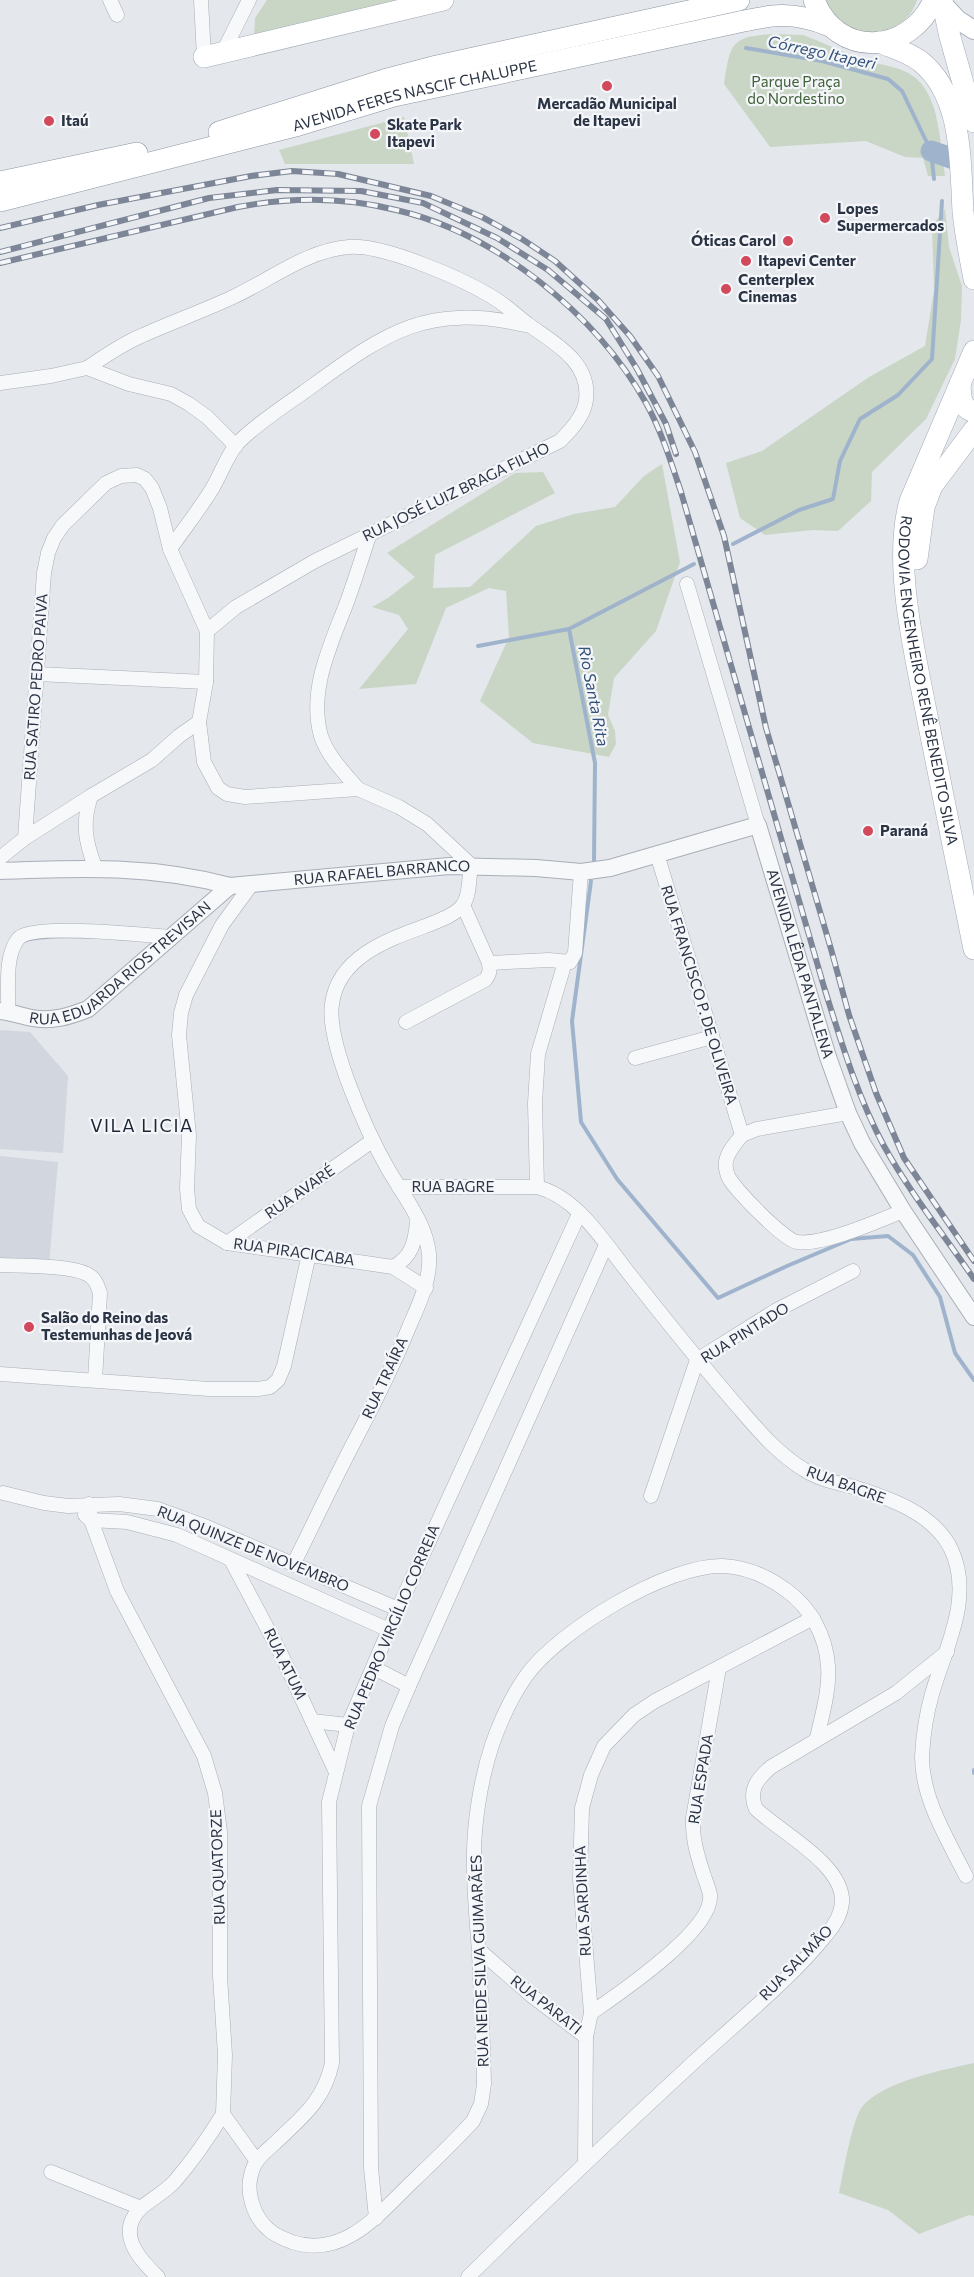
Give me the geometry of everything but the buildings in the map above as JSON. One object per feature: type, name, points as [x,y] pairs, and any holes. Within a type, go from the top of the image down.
[{"type":"main road","points":[[214,54],[443,0]]},
{"type":"main road","name":"AVENIDA FERES NASCIF CHALUPPE","points":[[0,183],[154,150],[437,66],[697,5],[739,0]]},
{"type":"main road","points":[[814,0],[818,10],[830,26]]},
{"type":"main road","points":[[940,1],[958,20],[974,30]]},
{"type":"main road","points":[[879,42],[896,39],[913,30],[940,1]]},
{"type":"main road","points":[[940,1],[974,122]]},
{"type":"main road","name":"AVENIDA FERES NASCIF CHALUPPE","points":[[0,201],[278,131],[394,96],[760,17],[794,15],[810,18],[860,41],[879,42]]},
{"type":"main road","points":[[879,42],[906,52],[920,61],[933,74],[942,89],[960,142],[963,212],[974,279]]},
{"type":"main road","name":"RODOVIA ENGENHEIRO RENÊ BENEDITO SILVA","points":[[974,351],[918,480],[905,519],[904,583],[920,678],[974,949]]},
{"type":"main road","points":[[960,384],[962,403],[965,408],[974,412]]},
{"type":"main road","name":"RODOVIA ENGENHEIRO RENÊ BENEDITO SILVA","points":[[974,430],[932,486],[924,507],[917,565],[930,662],[974,894]]},
{"type":"street","points":[[110,0],[117,15]]},
{"type":"street","points":[[201,0],[214,54]]},
{"type":"street","points":[[214,54],[249,0]]},
{"type":"street","name":"RUA JOSÉ LUIZ BRAGA FILHO","points":[[0,383],[87,368],[141,336],[235,296],[304,259],[329,250],[350,246],[391,254],[452,277],[499,301],[570,356],[580,370],[585,384],[586,400],[582,414],[560,441],[315,561],[236,607],[207,631]]},
{"type":"street","points":[[358,789],[245,797],[227,794],[218,788],[204,762],[199,723],[206,682],[207,631],[170,549],[212,489],[236,446],[287,404],[349,358],[399,329],[425,322],[453,318],[505,320],[530,326]]},
{"type":"street","points":[[87,368],[129,384],[171,394],[207,417],[236,446]]},
{"type":"street","name":"RUA SATIRO PEDRO PAIVA","points":[[25,838],[44,573],[54,538],[63,525],[106,483],[121,476],[137,475],[145,479],[152,488],[160,508],[170,549]]},
{"type":"street","points":[[369,536],[326,657],[320,681],[317,708],[321,736],[332,759],[358,789],[399,807],[427,824],[471,865],[467,898],[463,905],[489,963],[490,971],[485,980],[406,1022]]},
{"type":"street","name":"AVENIDA LÊDA PANTALENA","points":[[687,584],[825,1046],[848,1113],[862,1143],[903,1211],[974,1317]]},
{"type":"street","points":[[37,674],[206,682]]},
{"type":"street","points":[[0,858],[25,838],[152,760],[179,736],[199,723]]},
{"type":"street","points":[[91,796],[85,816],[85,827],[95,867]]},
{"type":"street","name":"RUA RAFAEL BARRANCO","points":[[0,871],[95,867],[187,876],[230,886],[471,865],[581,872],[610,868],[758,825]]},
{"type":"street","name":"RUA FRANCISCO P. DE OLIVEIRA","points":[[657,854],[742,1135]]},
{"type":"street","points":[[489,963],[549,960],[570,962],[575,954],[581,872]]},
{"type":"street","name":"RUA PIRACICABA","points":[[251,885],[222,925],[186,995],[179,1035],[189,1135],[187,1189],[189,1209],[198,1226],[227,1243],[393,1267],[426,1288]]},
{"type":"street","name":"RUA EDUARDA RIOS TREVISAN","points":[[4,1011],[33,1018],[54,1019],[88,1009],[230,886]]},
{"type":"street","name":"RUA TRAÍRA","points":[[294,1563],[390,1373],[426,1288],[429,1254],[417,1219],[372,1141],[332,1028],[332,1003],[339,983],[356,960],[378,944],[443,919],[463,905]]},
{"type":"street","points":[[4,1011],[10,957],[18,938],[24,933],[39,931],[170,937]]},
{"type":"street","points":[[537,1187],[535,1103],[538,1054],[565,962]]},
{"type":"street","points":[[635,1058],[712,1037]]},
{"type":"street","points":[[848,1113],[757,1129],[742,1135],[730,1151],[726,1163],[728,1176],[784,1237],[795,1242],[831,1237],[903,1211]]},
{"type":"street","name":"RUA AVARÉ","points":[[227,1243],[372,1141]]},
{"type":"street","name":"RUA BAGRE","points":[[399,1187],[537,1187],[552,1191],[579,1214],[606,1245],[697,1360],[770,1444],[806,1472],[915,1511],[935,1527],[951,1549],[959,1577],[959,1602],[948,1651],[925,1722],[922,1759],[927,1787],[939,1821],[966,1876]]},
{"type":"street","name":"RUA PEDRO VIRGÍLIO CORREIA","points":[[256,2160],[320,2097],[328,2083],[332,2063],[328,1802],[348,1725],[398,1608],[579,1214]]},
{"type":"street","points":[[393,1267],[404,1262],[411,1252],[417,1219]]},
{"type":"street","points":[[376,2218],[371,2168],[369,1806],[392,1726],[606,1245]]},
{"type":"street","points":[[0,1374],[209,1389],[270,1387],[278,1380],[284,1366],[309,1254]]},
{"type":"street","points":[[0,1265],[72,1270],[87,1274],[97,1282],[100,1293],[95,1380]]},
{"type":"street","name":"RUA PINTADO","points":[[651,1496],[697,1360],[776,1311],[853,1271]]},
{"type":"street","name":"RUA QUINZE DE NOVEMBRO","points":[[3,1493],[68,1506],[119,1504],[158,1509],[294,1563],[398,1608]]},
{"type":"street","name":"RUA QUATORZE","points":[[88,1504],[91,1520],[117,1591],[204,1756],[216,1793],[220,1832],[220,1976],[225,2055],[224,2114]]},
{"type":"street","name":"RUA QUINZE DE NOVEMBRO","points":[[68,1506],[80,1511],[91,1520],[126,1522],[177,1535],[389,1630]]},
{"type":"street","name":"RUA ATUM","points":[[231,1560],[281,1654],[335,1770]]},
{"type":"street","name":"RUA NEIDE SILVA GUIMARÃES","points":[[256,2160],[250,2176],[250,2196],[256,2215],[268,2229],[286,2239],[302,2245],[321,2246],[339,2242],[357,2234],[454,2142],[472,2121],[481,2104],[484,2084],[474,1863],[483,1781],[492,1745],[504,1715],[526,1676],[549,1650],[589,1619],[640,1591],[696,1568],[723,1566],[745,1569],[768,1577],[796,1597],[813,1618],[825,1646],[829,1669],[817,1738]]},
{"type":"street","name":"RUA SARDINHA","points":[[585,2163],[586,2037],[591,2013],[580,1879],[580,1844],[582,1808],[591,1775],[604,1746],[634,1715],[655,1701],[813,1618]]},
{"type":"street","name":"RUA SALMÃO","points":[[585,2163],[790,1973],[827,1935],[839,1915],[842,1901],[839,1886],[825,1865],[756,1809],[752,1800],[753,1790],[759,1777],[817,1738],[896,1693],[948,1651]]},
{"type":"street","points":[[374,1668],[409,1686]]},
{"type":"street","name":"RUA ESPADA","points":[[591,2013],[631,1984],[688,1936],[701,1922],[708,1908],[710,1896],[695,1850],[693,1818],[719,1668]]},
{"type":"street","points":[[312,1720],[348,1725]]},
{"type":"street","name":"RUA PARATI","points":[[479,1950],[532,1996],[586,2037]]},
{"type":"street","points":[[158,2277],[143,2263],[133,2248],[129,2235],[133,2220],[141,2208],[163,2193],[175,2180],[199,2151],[224,2114],[256,2160]]},
{"type":"street","points":[[468,2277],[585,2163]]},
{"type":"street","points":[[51,2172],[141,2208]]},
{"type":"shaded area","points":[[0,1030],[30,1032],[68,1076],[63,1153],[0,1149]]},
{"type":"shaded area","points":[[0,1156],[58,1162],[49,1265],[0,1261]]},
{"type":"green space","points":[[267,0],[399,0],[254,36],[255,18]]},
{"type":"green space","points":[[824,0],[917,0],[907,18],[899,24],[879,32],[869,33],[845,26]]},
{"type":"green space","name":"Parque Praça do Nordestino","points":[[765,35],[803,35],[859,58],[904,71],[921,83],[934,108],[945,176],[928,176],[923,158],[905,157],[866,141],[770,147],[724,84],[729,55],[733,47],[745,38]]},
{"type":"green space","name":"Skate Park Itapevi","points":[[404,117],[414,164],[285,164],[279,150]]},
{"type":"green space","points":[[945,209],[949,247],[962,286],[961,320],[955,359],[926,419],[872,472],[871,501],[838,531],[813,530],[765,535],[740,518],[726,463],[762,451],[869,377],[925,346],[934,290],[932,226]]},
{"type":"green space","points":[[662,464],[680,562],[656,631],[614,678],[608,715],[615,731],[616,744],[609,757],[533,743],[480,701],[509,637],[506,591],[489,588],[446,608],[416,684],[359,689],[408,629],[399,615],[372,607],[415,577],[387,553],[515,473],[543,472],[555,493],[435,555],[433,588],[470,587],[536,526],[574,514],[615,507],[644,476]]},
{"type":"green space","points":[[974,2063],[974,2216],[969,2215],[919,2234],[888,2210],[839,2193],[851,2135],[862,2107],[884,2090],[898,2083]]},
{"type":"waterway","name":"Córrego Itaperi","points":[[746,48],[822,61],[888,79],[902,91],[931,151],[934,179]]},
{"type":"waterway","points":[[931,151],[954,159]]},
{"type":"waterway","points":[[733,544],[799,510],[833,499],[840,461],[860,419],[898,395],[932,359],[942,201]]},
{"type":"waterway","points":[[569,629],[694,564]]},
{"type":"waterway","name":"Rio Santa Rita","points":[[478,646],[569,629],[595,763],[594,860]]},
{"type":"waterway","points":[[591,881],[572,1021],[581,1122],[617,1179],[718,1298],[851,1239],[888,1236],[913,1255],[940,1297],[955,1353],[974,1380]]},
{"type":"railway","points":[[0,228],[98,205],[251,176],[292,171],[338,174],[431,196],[482,217],[522,239],[555,261],[598,300],[630,336],[658,376],[695,452],[724,536],[766,728],[849,1015],[876,1093],[904,1158],[974,1261]]},
{"type":"railway","points":[[0,252],[209,198],[277,190],[361,191],[423,203],[497,238],[548,270],[606,319],[637,369],[666,424],[676,454]]},
{"type":"railway","points":[[0,263],[238,207],[297,200],[357,203],[396,210],[433,221],[470,237],[506,258],[540,282],[600,339],[625,370],[646,403],[681,492],[824,987],[858,1088],[874,1127],[894,1163],[974,1279]]},
{"type":"place","name":"Mercadão Municipal de Itapevi","points":[[607,86]]},
{"type":"place","name":"Itaú","points":[[49,121]]},
{"type":"place","name":"Skate Park Itapevi","points":[[375,134]]},
{"type":"place","name":"Lopes Supermercados","points":[[825,218]]},
{"type":"place","name":"Óticas Carol","points":[[788,241]]},
{"type":"place","name":"Itapevi Center","points":[[746,261]]},
{"type":"place","name":"Centerplex Cinemas","points":[[726,289]]},
{"type":"place","name":"Paraná","points":[[868,831]]},
{"type":"place","name":"Salão do Reino das Testemunhas de Jeová","points":[[29,1327]]},
{"type":"district","name":"VILA LICIA","points":[[142,1126]]}]
